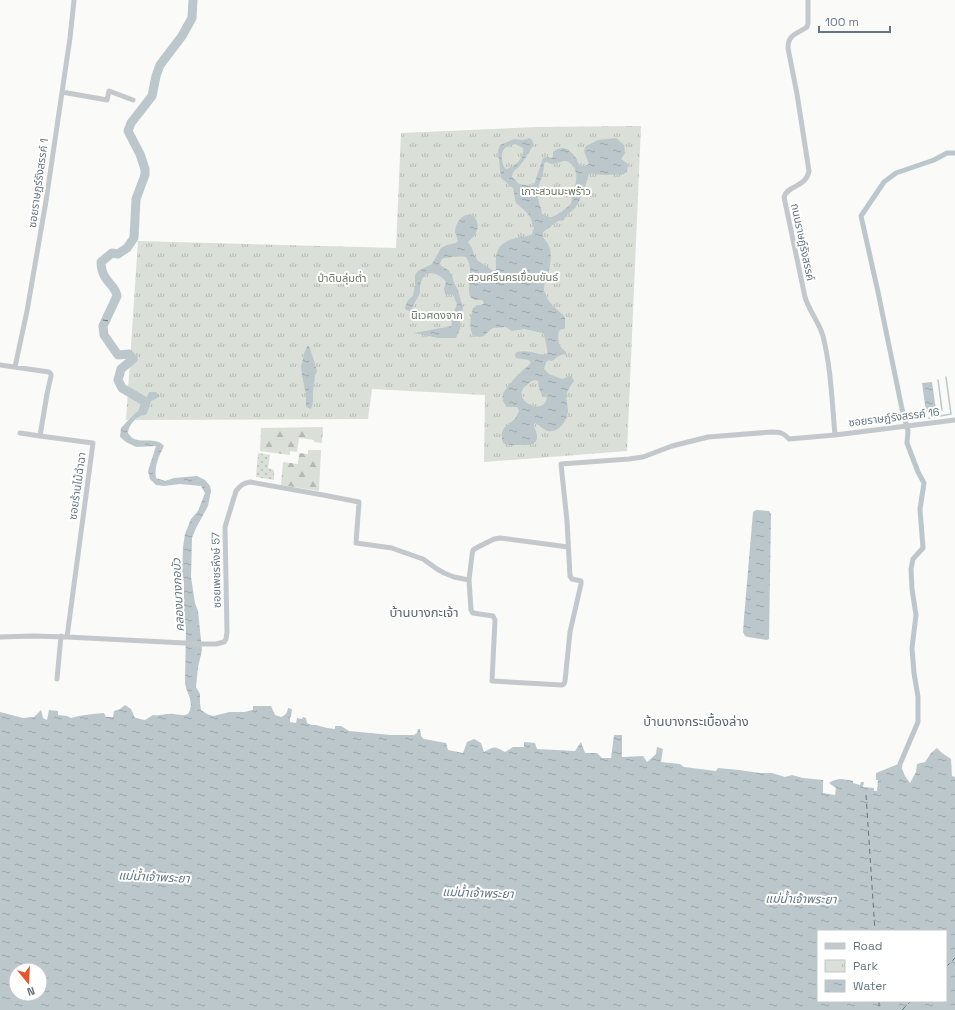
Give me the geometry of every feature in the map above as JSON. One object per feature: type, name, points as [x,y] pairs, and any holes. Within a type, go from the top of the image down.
[{"type":"street","name":"ซอยราษฎร์รังสรรค์ 1","points":[[15,367],[38,252],[70,38],[74,0]]},
{"type":"street","name":"ถนนราษฎ์รังสรรค์","points":[[808,0],[807,27],[791,37],[788,42],[788,48],[809,171],[805,180],[786,193],[784,197],[806,303],[820,328],[828,360],[835,435]]},
{"type":"street","points":[[62,92],[108,100],[109,91],[133,100]]},
{"type":"street","points":[[0,365],[49,372],[51,374],[40,436],[20,433]]},
{"type":"street","name":"ซอยราษฎ์รังสรรค์ 16","points":[[568,547],[561,464],[643,457],[672,446],[708,437],[780,432],[789,439],[835,435],[955,420]]},
{"type":"street","name":"ซอยร้านไม้ฉำฉา","points":[[40,436],[93,443],[67,637]]},
{"type":"street","name":"ซอยเพชรหึงษ์ 57","points":[[0,637],[61,636],[221,644],[226,639],[227,632],[225,527],[236,491],[246,482],[359,502],[356,543],[392,548],[423,559],[444,573],[469,580]]},
{"type":"street","points":[[494,539],[507,539],[568,547],[570,576],[572,579],[581,581],[581,584],[570,632],[566,681],[564,684],[492,681],[495,620],[493,616],[473,614],[471,610],[469,580],[474,550],[494,539]]},
{"type":"street","points":[[57,679],[61,636]]},
{"type":"green space","name":"สวนศรีนครเขื่อนขันธ์","points":[[641,126],[627,451],[484,462],[485,395],[372,389],[368,419],[135,420],[140,415],[145,414],[147,403],[156,399],[156,392],[149,392],[140,410],[126,420],[138,241],[396,248],[401,133],[538,127]]},
{"type":"green space","points":[[323,427],[322,443],[314,442],[314,440],[299,438],[297,452],[290,451],[290,455],[260,451],[261,428]]},
{"type":"green space","points":[[308,450],[321,450],[319,491],[281,485],[283,462],[298,464],[299,453],[308,454]]},
{"type":"green space","points":[[258,453],[270,455],[268,468],[274,470],[274,480],[256,477]]},
{"type":"water","points":[[529,138],[533,143],[532,148],[512,175],[512,177],[519,184],[534,185],[543,158],[553,157],[553,152],[560,148],[571,152],[581,167],[589,164],[584,151],[586,146],[598,140],[616,138],[624,145],[625,153],[621,159],[628,164],[627,172],[622,175],[589,174],[575,208],[564,220],[558,221],[543,232],[542,236],[549,245],[551,255],[544,291],[551,304],[565,317],[565,327],[559,331],[558,338],[560,346],[566,352],[566,354],[559,356],[554,360],[549,360],[546,362],[544,369],[549,374],[562,379],[571,376],[574,381],[566,395],[568,411],[562,426],[556,430],[548,431],[535,423],[533,425],[536,431],[537,439],[533,444],[507,445],[503,443],[502,431],[514,420],[519,410],[517,407],[509,407],[505,404],[503,401],[503,394],[515,378],[531,363],[529,360],[516,358],[515,354],[517,352],[525,351],[541,355],[547,354],[543,333],[524,329],[512,331],[505,327],[493,328],[484,336],[479,337],[473,335],[470,325],[473,308],[484,303],[482,300],[475,300],[470,297],[470,267],[466,257],[444,258],[440,263],[440,265],[448,270],[452,275],[463,309],[460,316],[460,329],[456,338],[438,338],[414,333],[452,326],[452,318],[457,304],[453,295],[445,294],[444,289],[446,282],[437,274],[429,273],[423,278],[420,285],[419,295],[412,309],[409,311],[405,309],[408,301],[413,296],[415,275],[418,271],[432,264],[441,248],[458,241],[455,232],[456,227],[460,219],[464,216],[471,215],[477,223],[475,233],[468,242],[474,255],[478,261],[493,271],[496,270],[497,252],[502,244],[513,239],[532,234],[534,228],[531,219],[528,214],[516,203],[513,188],[501,178],[498,151],[500,145],[514,139],[523,140]],"holes":[[[515,144],[523,148],[521,159],[519,162],[506,169],[502,160],[502,153],[506,147]],[[564,161],[572,165],[576,172],[576,183],[571,203],[562,212],[551,217],[542,214],[538,192],[544,164],[546,162],[552,164]],[[535,380],[539,381],[540,391],[543,396],[547,398],[544,404],[534,406],[528,404],[524,400],[522,390],[530,382]]]},
{"type":"water","points":[[308,345],[317,371],[311,409],[306,407],[306,395],[301,366],[304,353]]},
{"type":"water","points":[[932,382],[936,410],[926,412],[922,383]]},
{"type":"water","name":"แม่น้ำเจ้าพระยา","points":[[149,392],[156,392],[159,396],[147,403],[145,414],[134,421],[128,430],[128,433],[136,440],[157,441],[164,446],[156,465],[156,478],[165,481],[174,478],[197,476],[205,480],[210,486],[211,491],[208,506],[192,538],[191,577],[195,603],[198,611],[202,650],[198,667],[196,687],[200,694],[201,710],[207,714],[213,716],[230,712],[244,712],[253,710],[253,706],[271,706],[275,715],[281,717],[286,714],[288,708],[292,709],[290,722],[296,723],[297,718],[302,719],[303,717],[306,718],[307,723],[312,725],[335,729],[335,726],[341,726],[349,731],[391,735],[414,735],[417,733],[418,729],[420,729],[421,736],[424,739],[446,743],[448,750],[463,753],[467,742],[474,739],[481,743],[484,752],[494,748],[505,752],[513,747],[524,747],[524,742],[535,743],[537,749],[575,751],[581,742],[585,753],[597,753],[602,758],[611,758],[614,735],[622,735],[622,757],[643,756],[647,762],[656,754],[657,747],[663,749],[661,762],[680,764],[684,767],[716,771],[718,768],[772,773],[785,777],[792,775],[803,778],[823,780],[823,793],[835,795],[836,788],[829,783],[838,779],[853,781],[853,783],[860,785],[861,782],[864,782],[863,787],[874,788],[874,791],[877,791],[878,780],[876,780],[876,773],[900,764],[910,783],[916,772],[917,764],[925,762],[931,753],[937,748],[951,759],[952,776],[955,777],[955,1010],[0,1010],[0,712],[23,718],[34,717],[41,710],[43,718],[47,720],[49,710],[58,711],[58,715],[71,718],[104,713],[106,717],[113,717],[114,711],[125,705],[131,709],[135,718],[145,720],[153,715],[185,715],[188,714],[191,706],[185,683],[186,629],[184,619],[184,583],[182,571],[183,547],[185,534],[191,519],[198,511],[205,493],[201,486],[180,484],[164,486],[156,485],[150,479],[148,471],[156,446],[136,447],[126,442],[120,437],[121,428],[135,413],[140,410]]},
{"type":"water","points":[[756,510],[769,511],[771,514],[769,639],[767,640],[745,636],[743,632],[753,512]]},
{"type":"waterway","name":"คลองบางกอบัว","points":[[143,411],[146,402],[122,388],[118,380],[121,369],[133,359],[129,354],[118,355],[104,335],[103,326],[117,296],[114,288],[104,275],[101,262],[112,253],[118,254],[127,248],[134,238],[136,199],[145,175],[145,169],[140,154],[128,131],[131,123],[152,96],[160,65],[182,36],[192,18],[193,0]]},
{"type":"waterway","points":[[899,770],[900,764],[918,722],[918,697],[912,648],[916,615],[911,569],[913,559],[923,548],[920,509],[924,483],[918,472],[907,443],[908,431],[861,216],[884,182],[896,173],[934,160],[947,153],[955,153]]},
{"type":"waterway","points":[[929,418],[951,414],[946,377]]},
{"type":"waterway","points":[[938,380],[942,410]]},
{"type":"ferry route","points":[[103,320],[109,321]]},
{"type":"ferry route","points":[[866,795],[875,930]]},
{"type":"ferry route","points":[[947,966],[955,958]]},
{"type":"ferry route","points":[[879,1002],[879,1010]]},
{"type":"ferry route","points":[[902,1010],[910,1002]]},
{"type":"district","name":"บ้านบางกะเจ้า","points":[[424,612]]},
{"type":"district","name":"บ้านบางกระเบื้องล่าง","points":[[696,721]]},
{"type":"park label","name":"เกาะสวนมะพร้าว","points":[[556,191]]},
{"type":"park label","name":"ป่าดิบลุ่มต่ำ","points":[[342,278]]},
{"type":"park label","name":"นิเวศดงจาก","points":[[437,315]]}]
